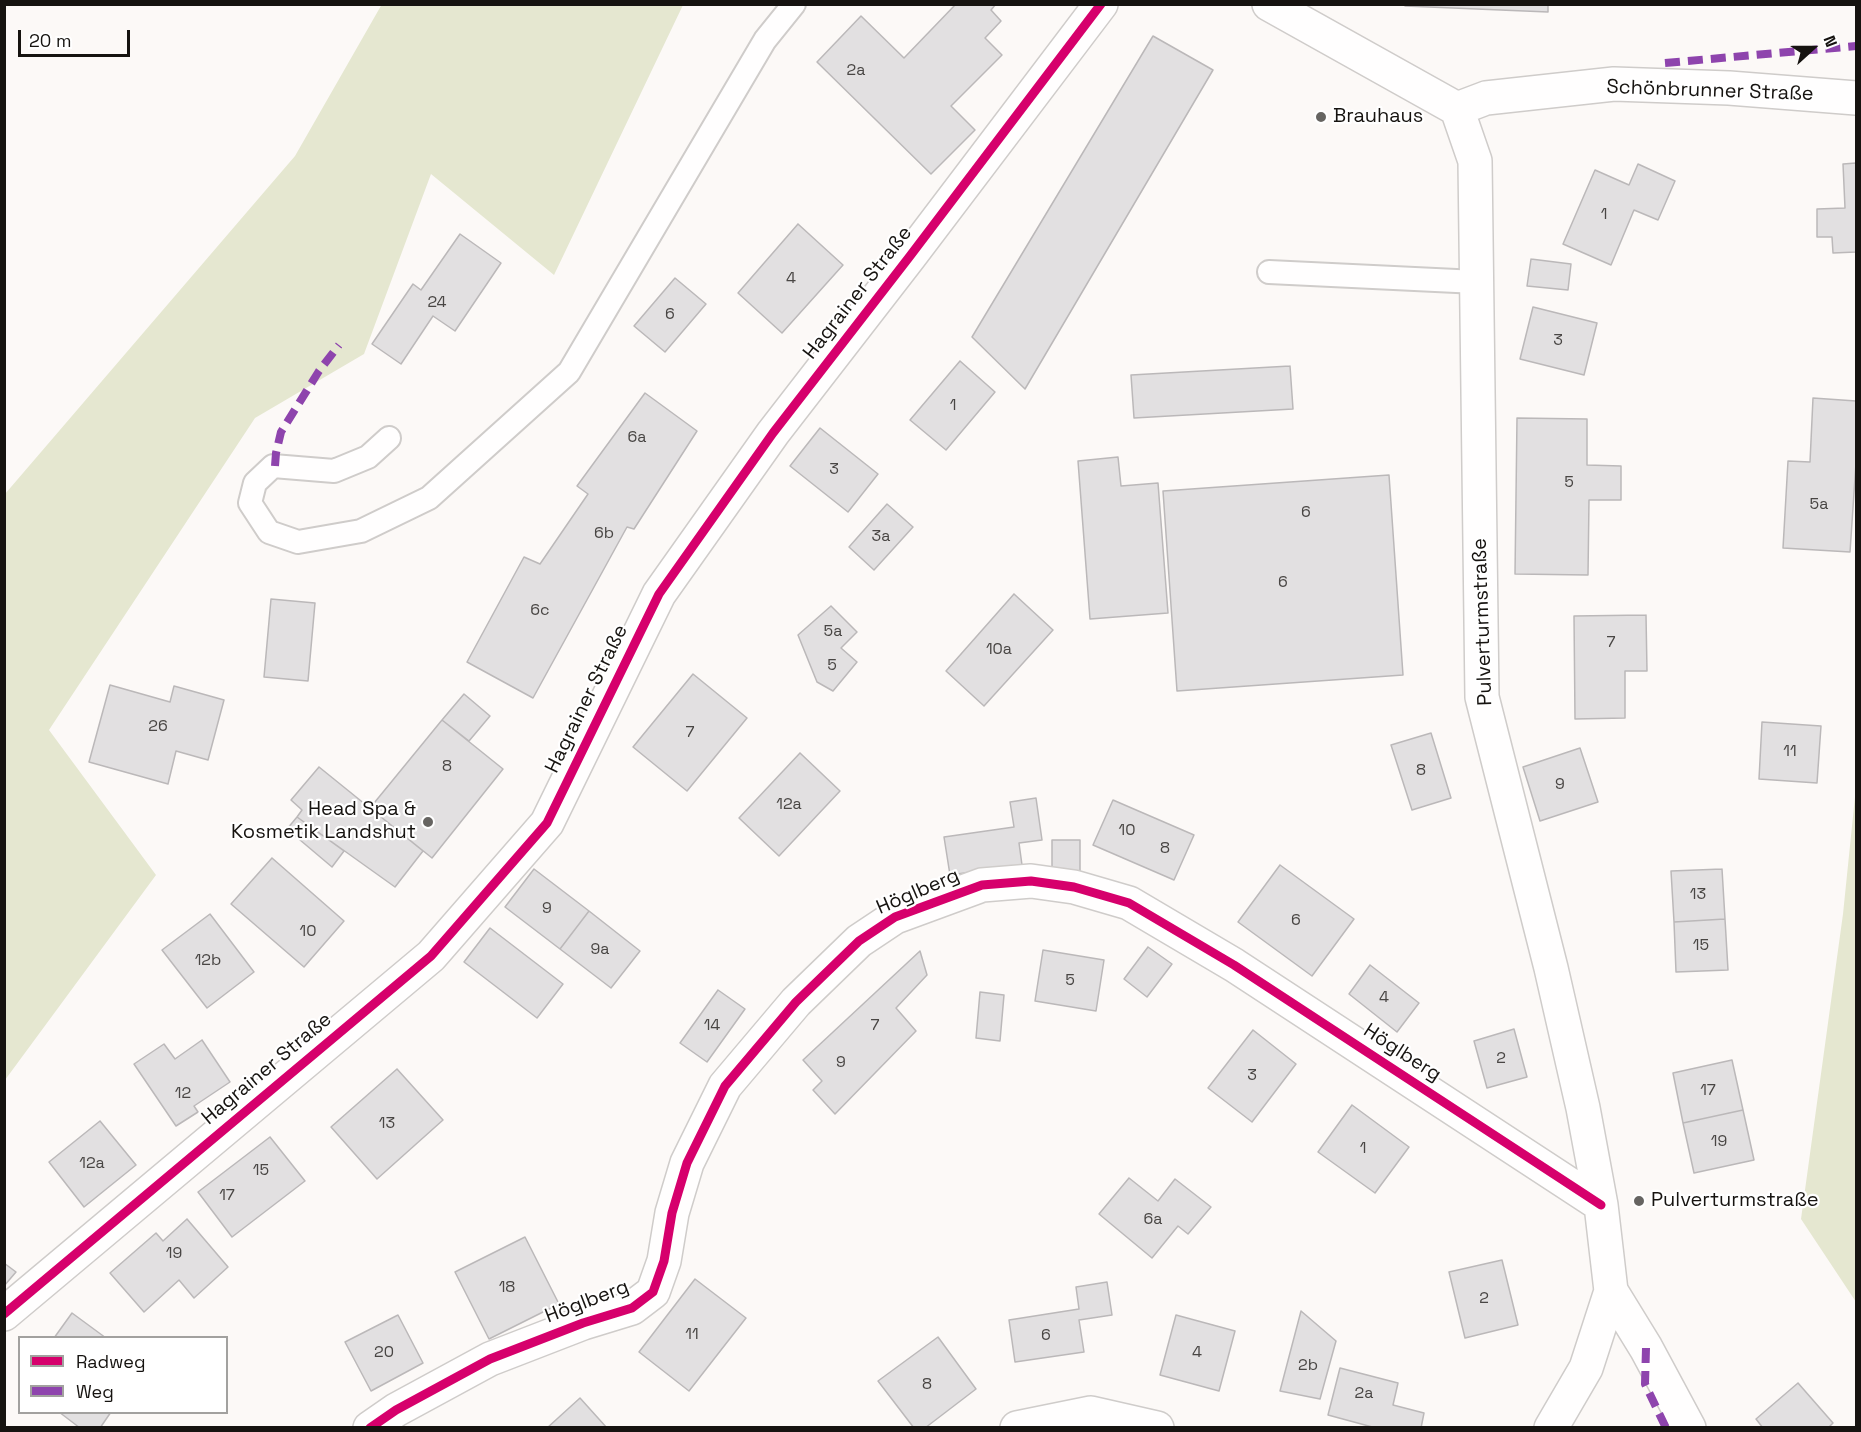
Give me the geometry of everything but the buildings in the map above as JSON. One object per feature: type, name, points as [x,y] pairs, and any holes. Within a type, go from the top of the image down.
[{"type":"street","name":"Hagrainer Straße","points":[[4,1314],[431,956],[547,823],[659,594],[772,433],[1101,4]]},
{"type":"street","points":[[1269,4],[1457,109]]},
{"type":"street","name":"Schönbrunner Straße","points":[[1457,109],[1486,98],[1614,84],[1729,88],[1857,98]]},
{"type":"street","name":"Pulverturmstraße","points":[[1457,109],[1475,161],[1482,697],[1551,968],[1583,1108],[1600,1205],[1611,1291],[1646,1348],[1689,1428]]},
{"type":"street","name":"Höglberg","points":[[370,1428],[396,1410],[490,1359],[583,1323],[632,1308],[653,1292],[664,1261],[672,1214],[687,1163],[725,1086],[796,1002],[860,941],[895,917],[982,885],[1031,881],[1074,887],[1129,903],[1234,965],[1600,1205]]},
{"type":"street","points":[[1551,1428],[1586,1368],[1611,1291]]},
{"type":"street","points":[[1017,1428],[1091,1413],[1157,1428]]},
{"type":"lane","points":[[389,438],[368,457],[334,471],[273,466],[255,483],[249,503],[269,532],[298,542],[361,531],[429,498],[569,372],[765,40],[794,4]]},
{"type":"lane","points":[[1269,272],[1477,282]]},
{"type":"green space","points":[[382,4],[683,5],[554,275],[431,174],[364,354],[255,418],[49,730],[156,875],[5,1080],[5,494],[295,156]]},
{"type":"green space","points":[[1856,787],[1856,1302],[1801,1219],[1843,914]]},
{"type":"marked path","points":[[1665,63],[1856,46]]},
{"type":"marked path","points":[[275,466],[281,432],[319,371],[339,345]]},
{"type":"marked path","points":[[1646,1348],[1645,1384],[1666,1428]]},
{"type":"cycle path","points":[[4,1314],[431,956],[547,823],[659,594],[773,433],[1101,4]]},
{"type":"cycle path","points":[[370,1428],[396,1410],[490,1359],[583,1323],[632,1308],[653,1292],[664,1261],[672,1213],[687,1163],[725,1086],[796,1002],[859,941],[895,917],[982,885],[1031,881],[1074,887],[1129,903],[1234,965],[1601,1205]]},
{"type":"place","name":"Brauhaus","points":[[1321,117]]},
{"type":"place","name":"Head Spa & Kosmetik Landshut","points":[[428,822]]},
{"type":"place","name":"Pulverturmstraße","points":[[1639,1201]]}]
